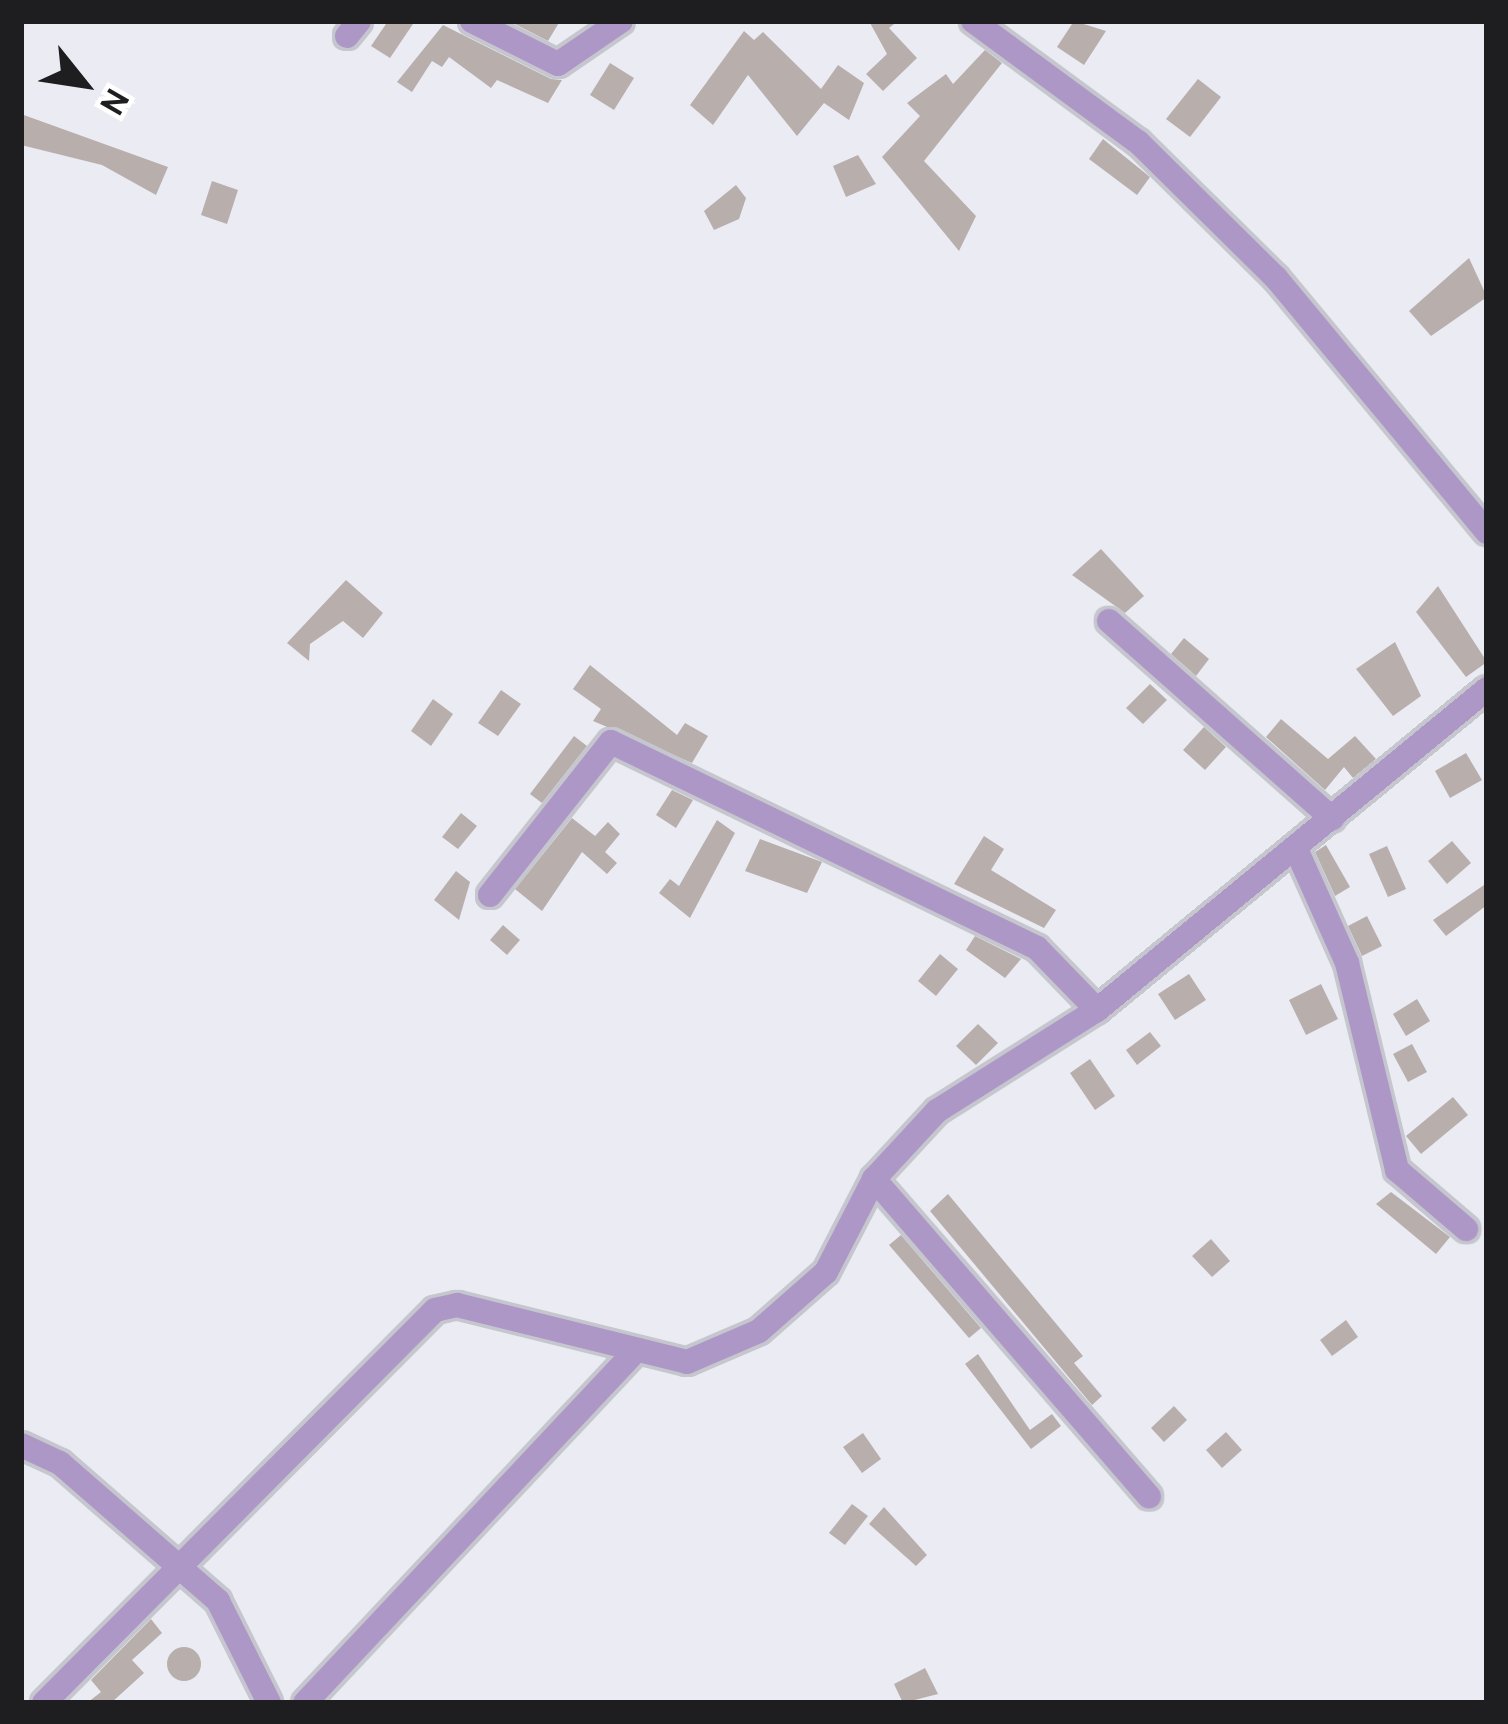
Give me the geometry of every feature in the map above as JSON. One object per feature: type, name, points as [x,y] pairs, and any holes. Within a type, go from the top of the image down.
[{"type":"street","points":[[472,21],[558,64],[621,21]]},
{"type":"street","points":[[973,21],[1138,142],[1214,217],[1487,532]]},
{"type":"street","points":[[1109,621],[1332,818]]},
{"type":"street","points":[[44,1703],[435,1310],[457,1305],[631,1356],[687,1362],[759,1331],[826,1272],[874,1179],[937,1112],[1097,1010],[1297,851],[1487,689]]},
{"type":"street","points":[[490,895],[610,742],[1037,948],[1097,1010]]},
{"type":"street","points":[[1297,851],[1347,963],[1397,1170],[1466,1228]]},
{"type":"street","points":[[874,1179],[1149,1496]]},
{"type":"street","points":[[304,1703],[631,1356]]},
{"type":"street","points":[[21,1445],[60,1463],[218,1601],[269,1703]]},
{"type":"building","points":[[388,21],[415,21],[390,58],[371,46]]},
{"type":"building","points":[[509,21],[560,21],[548,41]]},
{"type":"building","points":[[869,21],[898,21],[889,28],[917,58],[883,91],[866,74],[887,54]]},
{"type":"building","points":[[1074,21],[1106,31],[1084,65],[1057,47]]},
{"type":"building","points":[[443,25],[551,79],[562,80],[548,103],[497,80],[491,88],[449,57],[442,67],[432,61],[412,92],[397,82]]},
{"type":"building","points":[[744,31],[754,40],[763,32],[821,89],[838,65],[864,83],[849,120],[824,103],[797,136],[748,75],[713,125],[690,105]]},
{"type":"building","points":[[985,50],[1002,63],[924,161],[976,216],[959,251],[882,157],[920,116],[907,103],[946,74],[953,84]]},
{"type":"building","points":[[610,63],[634,78],[614,110],[590,95]]},
{"type":"building","points":[[1198,79],[1221,97],[1190,137],[1166,119]]},
{"type":"building","points":[[21,114],[168,167],[156,195],[102,165],[21,145]]},
{"type":"building","points":[[1103,139],[1150,177],[1137,195],[1089,159]]},
{"type":"building","points":[[858,155],[876,184],[846,197],[833,166]]},
{"type":"building","points":[[212,181],[238,190],[227,224],[201,215]]},
{"type":"building","points":[[736,185],[746,198],[739,219],[714,230],[704,211]]},
{"type":"building","points":[[1469,258],[1487,297],[1431,336],[1409,311]]},
{"type":"building","points":[[1101,549],[1144,596],[1125,613],[1072,575]]},
{"type":"building","points":[[346,580],[383,613],[363,638],[343,621],[310,644],[309,661],[287,643]]},
{"type":"building","points":[[1438,586],[1487,662],[1466,677],[1416,612]]},
{"type":"building","points":[[1184,638],[1209,659],[1196,676],[1171,654]]},
{"type":"building","points":[[1395,642],[1421,696],[1393,716],[1356,669]]},
{"type":"building","points":[[590,665],[677,735],[685,723],[708,736],[692,763],[593,721],[601,709],[573,689]]},
{"type":"building","points":[[1150,684],[1167,700],[1143,724],[1126,708]]},
{"type":"building","points":[[501,690],[521,704],[498,736],[478,723]]},
{"type":"building","points":[[433,699],[453,714],[431,746],[411,731]]},
{"type":"building","points":[[1281,719],[1328,759],[1355,736],[1376,759],[1353,778],[1344,767],[1325,790],[1266,737]]},
{"type":"building","points":[[1204,727],[1226,747],[1205,770],[1183,750]]},
{"type":"building","points":[[574,736],[587,746],[542,803],[530,794]]},
{"type":"building","points":[[1466,753],[1482,780],[1450,798],[1435,771]]},
{"type":"building","points":[[672,790],[693,800],[676,828],[656,815]]},
{"type":"building","points":[[461,813],[477,826],[458,849],[442,837]]},
{"type":"building","points":[[572,818],[595,836],[608,822],[620,834],[605,852],[617,863],[607,874],[582,852],[542,911],[515,889]]},
{"type":"building","points":[[717,820],[735,833],[690,918],[659,893],[670,879],[679,886]]},
{"type":"building","points":[[984,836],[1004,849],[991,870],[1056,910],[1044,928],[954,884]]},
{"type":"building","points":[[760,839],[822,862],[807,893],[745,871]]},
{"type":"building","points":[[1452,841],[1471,863],[1447,884],[1428,861]]},
{"type":"building","points":[[1326,845],[1350,887],[1335,896],[1315,852]]},
{"type":"building","points":[[1387,846],[1406,889],[1388,897],[1369,854]]},
{"type":"building","points":[[456,871],[470,882],[459,920],[434,900]]},
{"type":"building","points":[[1487,883],[1487,905],[1446,936],[1433,920]]},
{"type":"building","points":[[1367,916],[1382,946],[1362,956],[1348,926]]},
{"type":"building","points":[[503,925],[520,940],[507,955],[490,940]]},
{"type":"building","points":[[975,936],[1021,959],[1005,978],[966,950]]},
{"type":"building","points":[[940,954],[958,969],[936,996],[918,981]]},
{"type":"building","points":[[1189,974],[1206,1000],[1175,1020],[1158,994]]},
{"type":"building","points":[[1321,984],[1338,1019],[1306,1035],[1289,1000]]},
{"type":"building","points":[[1417,999],[1430,1021],[1406,1036],[1393,1014]]},
{"type":"building","points":[[978,1024],[998,1043],[976,1065],[956,1046]]},
{"type":"building","points":[[1150,1032],[1161,1046],[1137,1065],[1126,1050]]},
{"type":"building","points":[[1412,1044],[1427,1072],[1408,1082],[1393,1054]]},
{"type":"building","points":[[1090,1059],[1115,1096],[1095,1110],[1070,1073]]},
{"type":"building","points":[[1453,1097],[1468,1115],[1421,1154],[1406,1136]]},
{"type":"building","points":[[1391,1192],[1450,1237],[1436,1254],[1376,1204]]},
{"type":"building","points":[[948,1194],[1083,1356],[1074,1363],[1102,1396],[1092,1405],[930,1211]]},
{"type":"building","points":[[901,1235],[981,1328],[969,1338],[889,1245]]},
{"type":"building","points":[[1211,1239],[1230,1261],[1212,1277],[1192,1256]]},
{"type":"building","points":[[1346,1320],[1358,1337],[1332,1356],[1320,1340]]},
{"type":"building","points":[[978,1354],[1030,1430],[1052,1414],[1061,1426],[1031,1449],[965,1364]]},
{"type":"building","points":[[1174,1406],[1187,1420],[1164,1442],[1151,1428]]},
{"type":"building","points":[[1226,1432],[1242,1450],[1222,1468],[1206,1450]]},
{"type":"building","points":[[863,1433],[881,1459],[862,1473],[843,1447]]},
{"type":"building","points":[[852,1504],[868,1516],[845,1545],[829,1533]]},
{"type":"building","points":[[884,1507],[927,1555],[916,1566],[869,1524]]},
{"type":"building","points":[[151,1619],[162,1633],[132,1660],[144,1673],[111,1703],[87,1703],[101,1692],[91,1680]]},
{"type":"building","points":[[184,1647],[196,1652],[201,1664],[196,1676],[184,1681],[172,1676],[167,1664],[172,1652]]},
{"type":"building","points":[[925,1668],[938,1694],[903,1703],[894,1684]]}]
